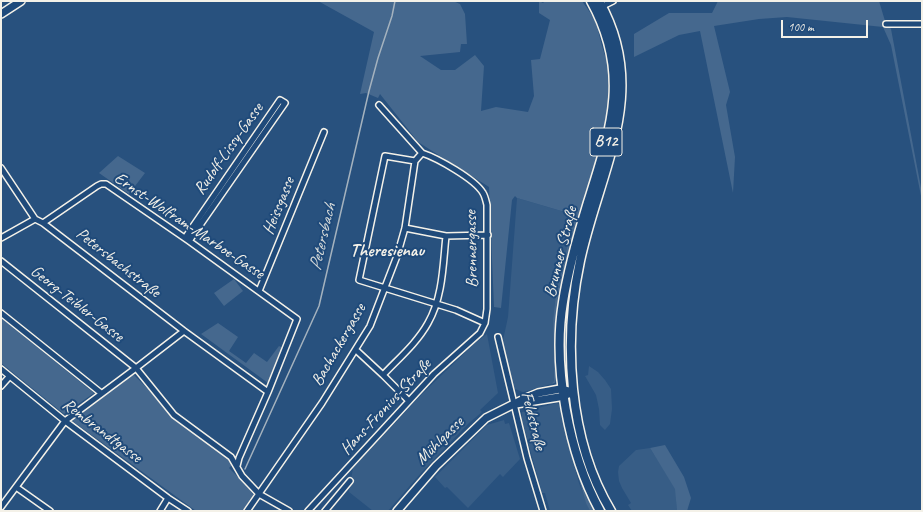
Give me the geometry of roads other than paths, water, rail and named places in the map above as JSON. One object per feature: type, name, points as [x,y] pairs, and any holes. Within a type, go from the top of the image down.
[{"type":"main road","name":"Brunner Straße","points":[[591,1],[603,27],[610,50],[614,71],[614,100],[611,123],[605,148],[579,233],[566,282],[562,304],[560,356],[571,435],[590,490],[600,511]]},
{"type":"main road","name":"Brunner Straße","points":[[601,4],[617,43],[620,61],[622,96],[621,111],[613,149],[588,229],[574,291],[570,338],[573,392],[588,458],[601,494],[611,511]]},
{"type":"street","points":[[1,14],[21,1]]},
{"type":"street","points":[[601,4],[613,1]]},
{"type":"street","points":[[886,24],[922,26]]},
{"type":"street","name":"Rudolf-Lissy-Gasse","points":[[280,100],[285,103],[187,240],[280,100]]},
{"type":"street","name":"Brennergasse","points":[[379,104],[422,153],[431,156],[472,181],[482,192],[487,205],[488,235],[487,309],[485,323]]},
{"type":"street","name":"Heissgasse","points":[[259,291],[324,132]]},
{"type":"street","name":"Bachackergasse","points":[[246,511],[322,403],[370,326],[397,256],[405,228],[415,162],[422,153]]},
{"type":"street","points":[[415,162],[385,156],[359,280],[456,310],[485,323]]},
{"type":"street","points":[[1,168],[35,219],[1,238]]},
{"type":"street","name":"Ernst-Wolfram-Marboe-Gasse","points":[[43,222],[101,184],[106,184],[298,319],[268,392]]},
{"type":"street","name":"Petersbachstraße","points":[[35,219],[43,222],[184,331],[268,392]]},
{"type":"street","points":[[405,228],[446,236],[488,235]]},
{"type":"street","points":[[383,375],[421,334],[428,323],[436,305],[446,236]]},
{"type":"street","name":"Georg-Teibler-Gasse","points":[[1,261],[136,368],[174,415],[231,456],[242,476],[259,494],[289,511]]},
{"type":"street","points":[[1,313],[19,329],[101,393]]},
{"type":"street","name":"Hans-Fronius-Straße","points":[[308,511],[434,374],[480,333],[485,323]]},
{"type":"street","points":[[1,506],[65,421],[184,331]]},
{"type":"street","name":"Feldstraße","points":[[498,337],[527,458],[543,511]]},
{"type":"street","points":[[356,350],[409,401]]},
{"type":"street","name":"Rembrandtgasse","points":[[1,369],[65,421],[168,498],[188,511]]},
{"type":"street","points":[[1,386],[9,376]]},
{"type":"street","points":[[237,466],[238,458],[268,392]]},
{"type":"street","name":"Mühlgasse","points":[[397,511],[436,466],[479,423],[486,418],[514,404],[527,403],[573,392]]},
{"type":"street","name":"Hans-Fronius-Straße","points":[[324,511],[350,481]]},
{"type":"street","points":[[16,487],[50,511]]},
{"type":"street","points":[[160,511],[168,498]]},
{"type":"waterway","name":"Petersbach","points":[[245,469],[319,306],[369,91],[392,16],[395,1]]},
{"type":"district","name":"Theresienau","points":[[387,251]]}]
